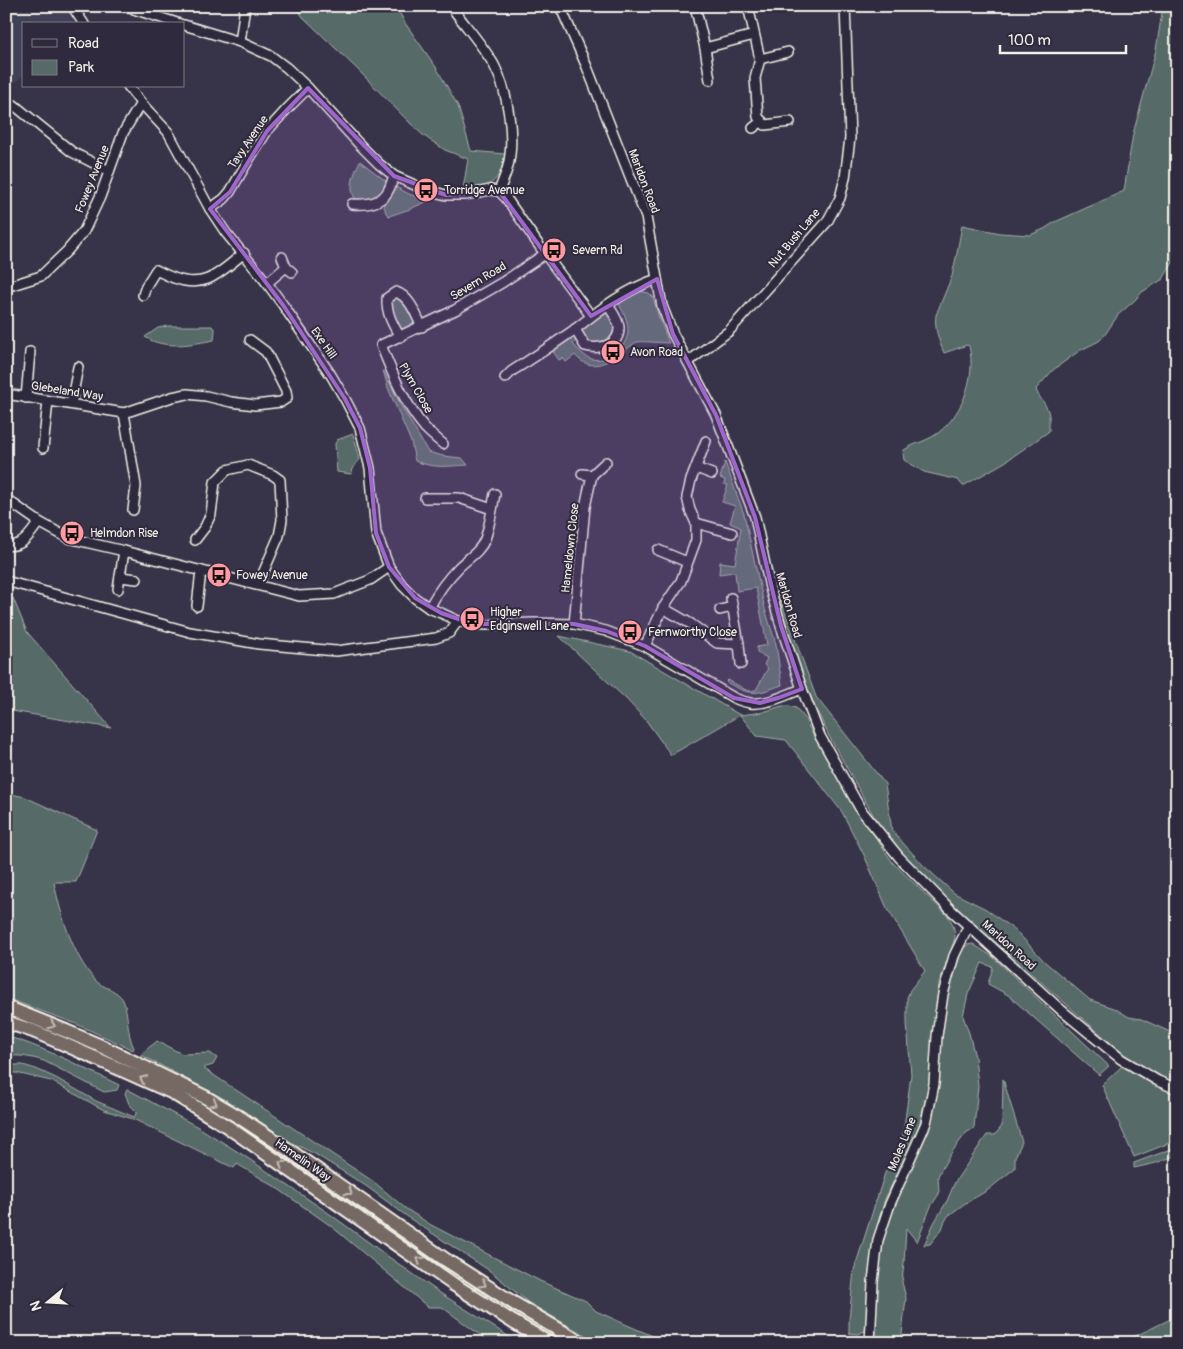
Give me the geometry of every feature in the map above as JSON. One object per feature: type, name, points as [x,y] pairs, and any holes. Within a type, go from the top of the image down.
[{"type":"highway","name":"Hamelin Way","points":[[6,1007],[101,1046],[205,1097],[289,1150],[446,1260],[515,1304],[583,1343]]},
{"type":"highway","name":"Hamelin Way","points":[[6,1022],[66,1045],[171,1092],[235,1132],[454,1284],[550,1343]]},
{"type":"street","points":[[72,6],[83,22]]},
{"type":"street","points":[[124,6],[176,22]]},
{"type":"street","points":[[240,42],[245,6]]},
{"type":"street","points":[[452,6],[480,43],[494,66],[506,98],[511,140],[508,164],[499,191]]},
{"type":"street","name":"Marldon Road","points":[[560,6],[587,67],[646,217],[662,306],[674,334],[716,415],[755,517],[770,588],[802,689],[820,736],[861,810],[900,857],[950,909],[1060,1009],[1122,1059],[1158,1081],[1177,1088]]},
{"type":"street","points":[[695,6],[710,80]]},
{"type":"street","points":[[748,6],[760,60],[755,78],[758,117],[765,125],[790,122]]},
{"type":"street","name":"Nut Bush Lane","points":[[688,362],[729,332],[827,222],[840,198],[845,178],[850,138],[845,6]]},
{"type":"street","points":[[185,25],[240,42],[271,56],[308,88],[358,143],[394,176],[426,190],[446,195],[466,195],[490,190],[499,191],[591,316]]},
{"type":"street","points":[[705,48],[754,35]]},
{"type":"street","points":[[760,60],[788,52]]},
{"type":"street","name":"Exe Hill","points":[[130,88],[168,132],[210,208],[226,232],[267,283],[331,375],[360,428],[370,468],[376,532],[389,567],[402,585],[415,598],[429,608],[458,621]]},
{"type":"street","name":"Tavy Avenue","points":[[210,208],[224,199],[230,192],[268,131],[308,88]]},
{"type":"street","name":"Fowey Avenue","points":[[6,287],[41,276],[84,231],[100,197],[123,133],[141,103]]},
{"type":"street","points":[[14,105],[72,152],[109,171]]},
{"type":"street","points":[[752,128],[762,121]]},
{"type":"street","points":[[352,204],[369,204],[382,198],[388,193],[394,176]]},
{"type":"street","points":[[143,295],[156,270],[173,278],[188,282],[203,282],[244,253]]},
{"type":"street","name":"Severn Road","points":[[381,345],[455,310],[546,254]]},
{"type":"street","points":[[267,283],[289,269],[282,257]]},
{"type":"street","points":[[505,378],[512,371],[591,316],[641,285],[657,279]]},
{"type":"street","points":[[400,337],[394,327],[387,307],[387,298],[396,292],[403,294],[408,300],[422,326]]},
{"type":"street","points":[[575,328],[586,346],[601,348],[613,342],[619,328],[617,320],[608,306]]},
{"type":"street","name":"Glebeland Way","points":[[6,394],[124,413],[172,396],[187,394],[254,405],[285,400],[287,398],[286,390],[266,352],[250,340]]},
{"type":"street","name":"Plym Close","points":[[381,345],[392,372],[410,406],[437,443]]},
{"type":"street","points":[[26,398],[30,352]]},
{"type":"street","points":[[71,404],[78,367]]},
{"type":"street","points":[[43,448],[48,401]]},
{"type":"street","points":[[124,413],[136,486],[133,510]]},
{"type":"street","points":[[645,646],[662,608],[681,581],[696,540],[696,523],[690,510],[688,497],[706,441]]},
{"type":"street","name":"Hameldown Close","points":[[574,624],[587,474],[606,462]]},
{"type":"street","points":[[195,540],[205,527],[211,514],[215,482],[227,470],[248,465],[273,475],[280,480],[282,520],[279,536],[258,585]]},
{"type":"street","points":[[696,468],[712,474]]},
{"type":"street","points":[[429,608],[436,595],[448,580],[459,567],[474,555],[484,540],[495,494]]},
{"type":"street","points":[[425,498],[459,498],[492,509]]},
{"type":"street","points":[[6,499],[39,522],[68,538],[299,596],[334,594],[370,580],[389,567]]},
{"type":"street","points":[[6,545],[21,544],[39,522]]},
{"type":"street","points":[[696,523],[732,533]]},
{"type":"street","points":[[658,550],[687,562]]},
{"type":"street","points":[[118,589],[124,551]]},
{"type":"street","points":[[198,606],[202,571]]},
{"type":"street","points":[[120,577],[137,579]]},
{"type":"street","points":[[6,582],[190,632],[259,644],[336,651],[436,638],[449,633],[458,621],[486,625],[574,624],[606,632],[645,646],[734,698],[748,703],[760,703],[802,689]]},
{"type":"street","points":[[720,610],[731,603],[741,664]]},
{"type":"street","points":[[662,608],[691,624],[717,643],[739,644]]},
{"type":"street","name":"Moles Lane","points":[[870,1343],[878,1240],[890,1204],[926,1123],[934,1084],[937,1036],[943,994],[954,956],[969,926]]},
{"type":"highlighted area","points":[[308,88],[394,176],[446,195],[499,191],[591,316],[657,279],[673,334],[716,415],[755,517],[781,626],[802,689],[760,703],[734,698],[645,646],[606,631],[574,624],[473,624],[441,613],[415,598],[389,567],[376,533],[370,468],[360,428],[345,399],[283,305],[210,209],[230,192],[267,131]]},
{"type":"shaded area","points":[[6,6],[64,6],[74,22],[22,22],[22,77],[6,90]]},
{"type":"green space","points":[[297,6],[396,6],[405,23],[436,67],[458,106],[471,151],[505,154],[500,171],[493,182],[473,189],[463,189],[468,159],[445,150],[424,136],[302,16]]},
{"type":"green space","points":[[1163,6],[1177,6],[1177,256],[1163,279],[1142,292],[1118,315],[1099,341],[1079,351],[1053,370],[1036,389],[1049,413],[1048,432],[1005,462],[963,486],[958,480],[924,472],[904,460],[904,450],[932,437],[951,420],[959,409],[964,397],[971,371],[969,346],[967,345],[944,353],[936,330],[936,315],[952,276],[962,225],[1000,233],[1030,235],[1124,191],[1133,134],[1156,50]]},
{"type":"green space","points":[[360,161],[386,181],[386,186],[380,194],[357,201],[352,192],[352,187]]},
{"type":"green space","points":[[396,187],[428,201],[389,216],[383,203]]},
{"type":"green space","points":[[639,291],[649,293],[653,297],[669,343],[637,342],[608,361],[595,365],[581,361],[575,355],[566,362],[563,358],[559,360],[551,349],[569,336],[573,336],[577,340],[573,344],[586,357],[592,359],[604,359],[621,348],[627,336],[628,326],[619,304]]},
{"type":"green space","points":[[403,295],[422,327],[400,337],[387,298]]},
{"type":"green space","points":[[608,305],[617,320],[613,342],[585,346],[575,329]]},
{"type":"green space","points":[[168,326],[212,326],[215,330],[214,340],[170,345],[161,344],[145,337],[158,328]]},
{"type":"green space","points":[[383,370],[428,452],[462,458],[468,465],[435,466],[415,461],[411,442],[388,388]]},
{"type":"green space","points":[[353,434],[360,459],[351,474],[337,472],[335,444],[337,440]]},
{"type":"green space","points":[[725,462],[744,514],[765,609],[776,644],[782,685],[754,693],[742,690],[726,682],[728,680],[748,691],[756,690],[768,668],[764,665],[767,658],[757,652],[757,647],[767,645],[756,588],[737,591],[735,572],[719,574],[720,562],[735,564],[741,528],[730,523],[735,506],[722,502],[728,485],[724,484],[725,480],[720,478]]},
{"type":"green space","points":[[13,598],[27,632],[111,728],[6,710],[6,614]]},
{"type":"green space","points":[[781,601],[816,697],[885,784],[892,831],[924,866],[954,893],[986,909],[1017,932],[1045,962],[1090,1000],[1114,1008],[1129,1017],[1141,1019],[1177,1035],[1177,1084],[1134,1063],[930,885],[890,841],[829,736],[810,696],[783,623]]},
{"type":"green space","points":[[559,636],[630,651],[740,715],[671,755],[645,719]]},
{"type":"green space","points":[[782,706],[796,708],[804,717],[857,810],[893,863],[949,917],[954,930],[955,938],[939,984],[928,1088],[918,1130],[885,1199],[874,1239],[865,1331],[857,1334],[849,1333],[854,1270],[885,1173],[902,1142],[911,1075],[907,998],[910,990],[925,971],[886,906],[864,855],[842,812],[786,740],[757,736],[740,715],[763,712]]},
{"type":"green space","points":[[6,793],[25,797],[97,830],[76,882],[54,882],[68,934],[80,959],[95,980],[117,993],[123,1000],[133,1050],[74,1023],[6,998]]},
{"type":"green space","points":[[973,944],[993,957],[1109,1066],[1099,1075],[1008,995],[988,984],[993,967],[982,963],[968,994],[963,1016],[975,1057],[978,1086],[974,1128],[966,1133],[949,1156],[938,1176],[939,1194],[931,1206],[917,1242],[906,1228],[902,1282],[906,1298],[901,1343],[881,1343],[874,1335],[881,1244],[901,1187],[912,1164],[939,1052],[947,994],[962,950],[967,945]]},
{"type":"green space","points":[[6,1014],[105,1055],[205,1104],[278,1149],[513,1311],[570,1343],[561,1343],[457,1280],[252,1137],[6,1020]]},
{"type":"green space","points":[[6,1036],[50,1052],[91,1071],[119,1085],[117,1090],[104,1092],[35,1058],[6,1056]]},
{"type":"green space","points":[[157,1041],[182,1054],[210,1053],[217,1058],[213,1065],[203,1068],[374,1182],[405,1208],[431,1225],[540,1281],[586,1301],[596,1311],[669,1343],[602,1343],[530,1304],[490,1271],[412,1220],[366,1186],[315,1154],[288,1141],[207,1090],[141,1055]]},
{"type":"green space","points":[[6,1065],[23,1065],[36,1069],[96,1101],[134,1117],[137,1112],[129,1104],[125,1093],[127,1089],[198,1127],[327,1212],[440,1293],[519,1343],[491,1343],[442,1307],[428,1307],[331,1226],[274,1186],[237,1164],[234,1168],[133,1119],[104,1110],[51,1081],[16,1073],[6,1073]]},
{"type":"green space","points":[[1123,1065],[1142,1078],[1177,1094],[1177,1140],[1134,1157],[1102,1085]]},
{"type":"green space","points":[[1003,1079],[1022,1142],[1015,1157],[1015,1168],[988,1190],[948,1216],[942,1229],[930,1244],[924,1245],[955,1182],[987,1135],[995,1135],[1002,1126]]},
{"type":"green space","points":[[1177,1147],[1177,1155],[1156,1163],[1134,1168],[1134,1163]]},
{"type":"green space","points":[[1177,1316],[1177,1331],[1161,1343],[1121,1343]]},
{"type":"place","name":"Torridge Avenue","points":[[426,190]]},
{"type":"place","name":"Severn Rd","points":[[554,250]]},
{"type":"place","name":"Avon Road","points":[[613,352]]},
{"type":"place","name":"Helmdon Rise","points":[[72,533]]},
{"type":"place","name":"Fowey Avenue","points":[[219,575]]},
{"type":"place","name":"Higher Edginswell Lane","points":[[472,619]]},
{"type":"place","name":"Fernworthy Close","points":[[630,632]]}]
